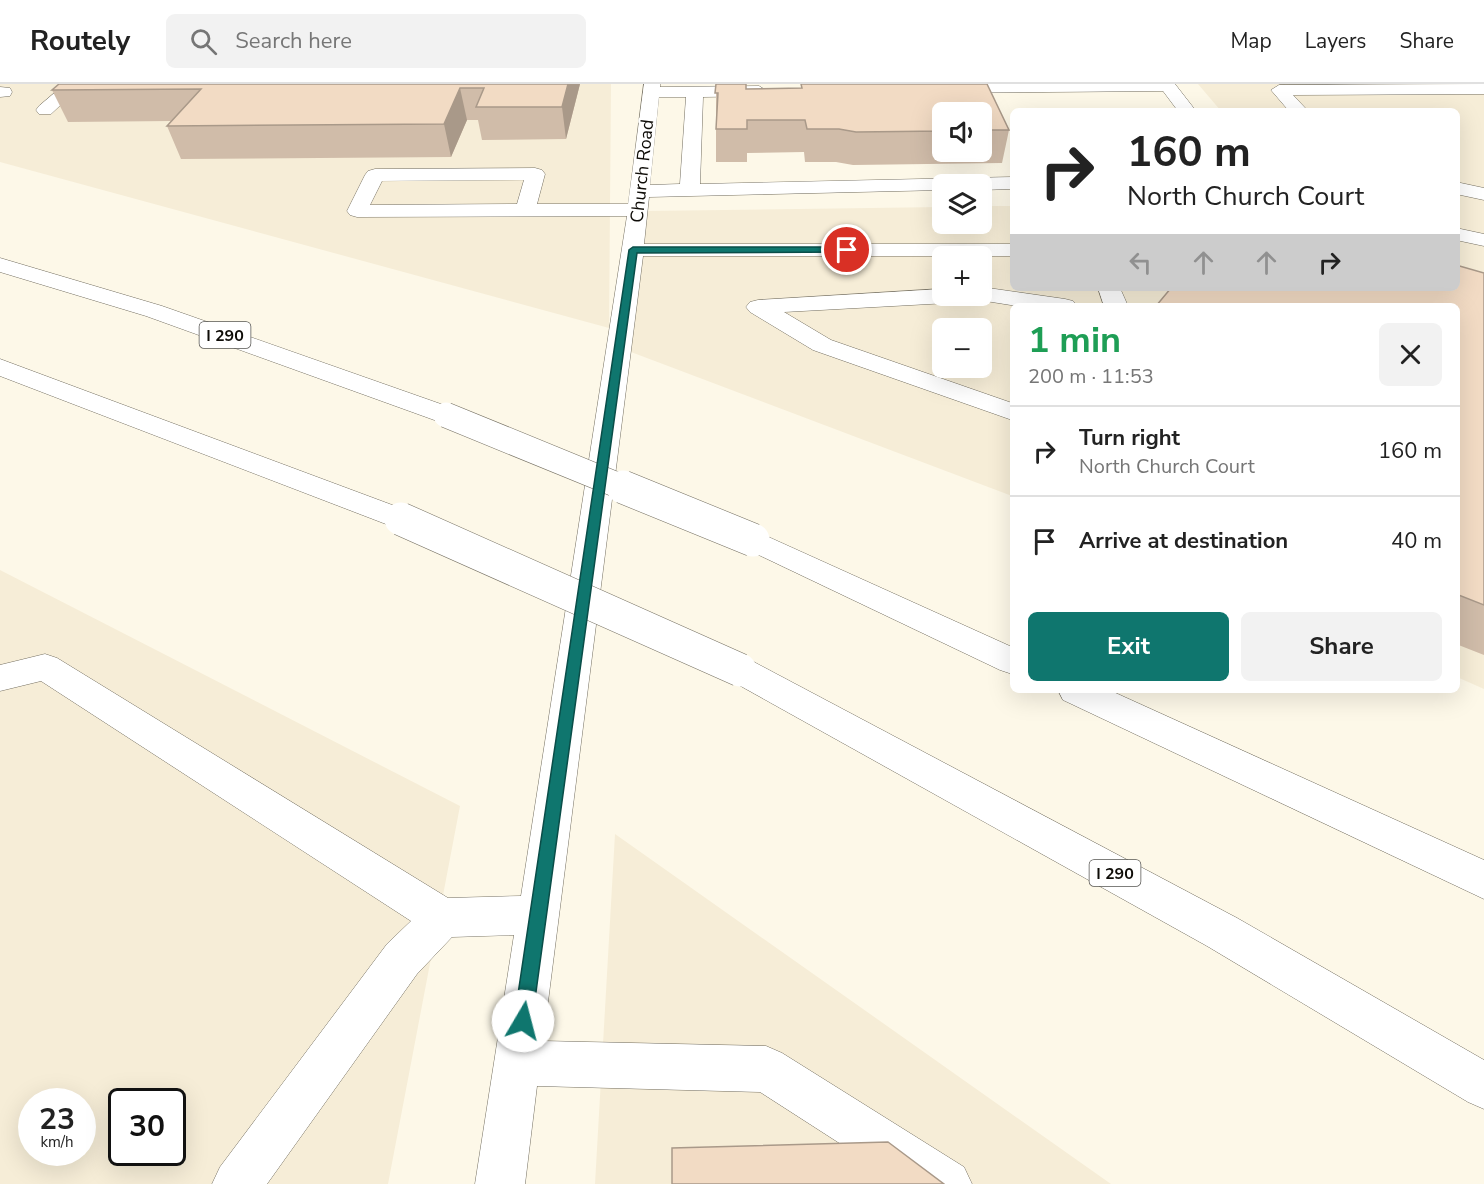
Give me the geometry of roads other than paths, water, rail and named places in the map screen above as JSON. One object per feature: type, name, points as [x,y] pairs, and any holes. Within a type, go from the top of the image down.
[{"type":"main road","points":[[45,110],[75,84]]},
{"type":"main road","points":[[931,89],[1168,86],[1185,108]]},
{"type":"main road","points":[[652,88],[695,91],[777,90]]},
{"type":"main road","name":"Church Road","points":[[500,1184],[633,250],[652,88]]},
{"type":"main road","points":[[1296,108],[1279,90],[1484,89]]},
{"type":"main road","points":[[690,190],[695,91]]},
{"type":"main road","points":[[525,211],[536,174],[375,175],[357,211],[525,211],[639,201],[690,190],[1010,183]]},
{"type":"main road","points":[[1460,189],[1484,194]]},
{"type":"main road","points":[[1460,235],[1484,240]]},
{"type":"main road","points":[[633,250],[1010,250]]},
{"type":"main road","name":"I 290","points":[[0,265],[154,311],[446,415],[753,540],[1010,660]]},
{"type":"main road","points":[[992,296],[1044,303]]},
{"type":"main road","points":[[932,297],[758,307],[822,345],[1010,411]]},
{"type":"main road","name":"I 290","points":[[0,367],[401,519],[740,670],[1222,932],[1484,1086]]},
{"type":"main road","points":[[0,678],[45,667],[443,918],[538,915]]},
{"type":"main road","points":[[1081,693],[1484,880]]},
{"type":"main road","points":[[237,1184],[402,959],[443,918]]},
{"type":"main road","points":[[517,1063],[766,1069],[947,1184]]}]
